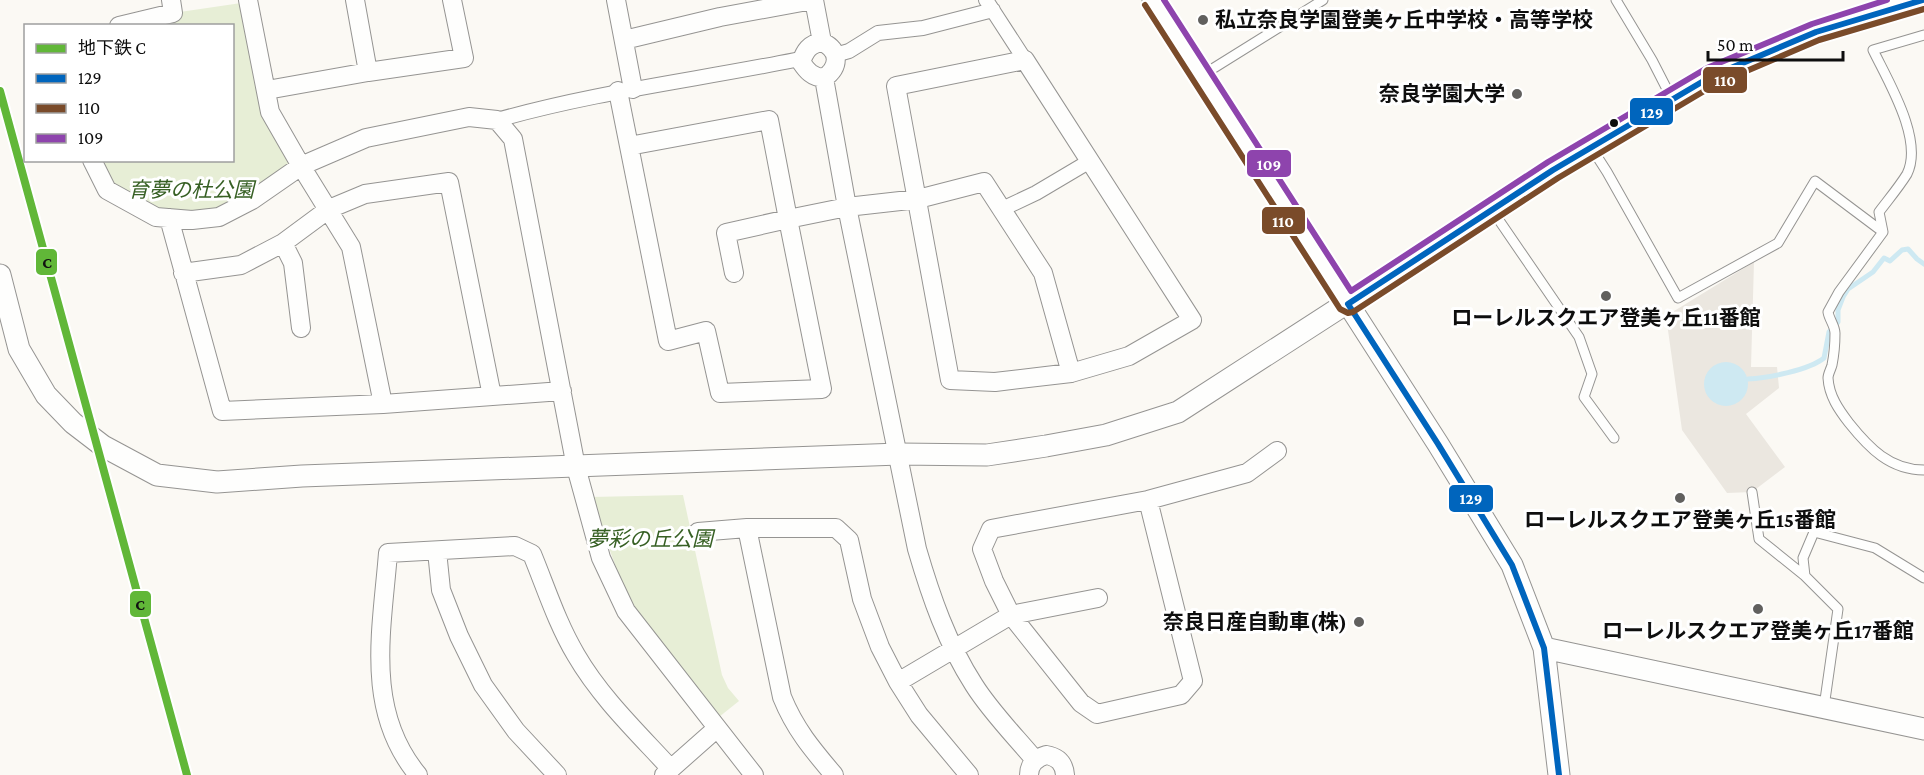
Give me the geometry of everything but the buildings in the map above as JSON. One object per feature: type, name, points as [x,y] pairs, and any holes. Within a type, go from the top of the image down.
[{"type":"street","points":[[127,24],[173,13],[171,0]]},
{"type":"street","points":[[248,0],[270,112],[351,247],[383,404]]},
{"type":"street","points":[[355,0],[368,72]]},
{"type":"street","points":[[267,90],[464,58],[453,0]]},
{"type":"street","points":[[616,0],[624,40],[629,146],[668,341],[706,331],[720,393],[822,389],[768,120],[629,146]]},
{"type":"street","points":[[624,40],[718,9],[813,0],[822,42]]},
{"type":"street","points":[[1153,0],[1438,444],[1512,565],[1544,648],[1559,775]]},
{"type":"street","points":[[2,288],[19,349],[46,394],[73,423],[103,446],[157,475],[217,482],[302,476],[899,454],[987,455],[1034,448],[1106,435],[1178,412],[1591,147],[1712,76],[1827,28],[1923,0]]},
{"type":"street","points":[[835,56],[849,51],[878,33],[923,28],[990,5],[1192,320],[1129,356],[1071,373],[995,382],[950,380],[896,86],[1025,60]]},
{"type":"street","points":[[93,162],[107,190],[156,217],[192,220],[219,217],[252,200],[301,166],[366,138],[470,117],[497,120],[540,108],[625,90],[727,74],[795,60],[801,62],[808,72],[816,77],[824,78],[832,72],[835,66],[835,56],[830,45],[822,42],[813,43],[805,52],[801,62]]},
{"type":"street","points":[[824,78],[847,207],[920,560],[930,593],[953,648],[975,687],[1032,768],[1040,757],[1052,756],[1062,764],[1065,775]]},
{"type":"street","points":[[497,120],[513,139],[576,467],[601,558],[626,611],[754,775]]},
{"type":"street","points":[[1002,209],[1036,193],[1090,162]]},
{"type":"street","points":[[183,273],[241,266],[283,243],[329,209],[365,194],[449,182],[492,396]]},
{"type":"street","points":[[734,273],[726,233],[847,207],[918,199],[984,182],[1043,273],[1071,373]]},
{"type":"street","points":[[169,218],[222,411],[383,404],[562,391]]},
{"type":"street","points":[[283,243],[293,263],[301,328]]},
{"type":"street","points":[[1148,500],[1193,681],[1181,695],[1097,714],[1081,703],[1011,615],[994,581],[982,549],[991,530],[1148,500],[1246,473],[1277,451]]},
{"type":"street","points":[[698,532],[747,528],[836,528],[849,540],[862,599],[880,647],[898,682],[919,715],[969,775]]},
{"type":"street","points":[[747,528],[782,698],[791,720],[834,775]]},
{"type":"street","points":[[418,775],[407,763],[391,731],[382,699],[381,654],[388,553],[515,546],[531,554],[576,656],[613,706],[668,772],[716,729]]},
{"type":"street","points":[[437,551],[441,590],[459,636],[483,685],[516,731],[557,775]]},
{"type":"street","points":[[898,682],[1011,615],[1098,598]]},
{"type":"street","points":[[1544,648],[1924,729]]},
{"type":"lane","points":[[1201,76],[1323,0]]},
{"type":"lane","points":[[1616,0],[1672,99]]},
{"type":"lane","points":[[1924,36],[1874,50],[1907,124],[1911,158],[1907,172],[1879,212],[1883,232],[1839,292],[1828,312],[1832,325],[1832,364],[1828,377],[1837,409],[1863,442],[1882,457],[1897,465],[1924,470]]},
{"type":"lane","points":[[1591,147],[1679,302],[1778,243],[1815,181],[1883,232]]},
{"type":"lane","points":[[1492,210],[1579,337],[1592,374],[1584,397],[1614,438]]},
{"type":"lane","points":[[1752,492],[1759,539],[1805,576],[1838,609],[1824,707]]},
{"type":"lane","points":[[1805,576],[1803,558],[1814,532],[1875,548],[1924,578]]},
{"type":"green space","name":"育夢の杜公園","points":[[248,2],[267,90],[301,166],[252,200],[192,220],[107,190],[93,162],[234,162],[234,24],[124,24],[173,13]]},
{"type":"green space","name":"夢彩の丘公園","points":[[683,495],[722,675],[728,688],[739,701],[719,717],[645,627],[619,576],[591,497]]},
{"type":"shaded area","points":[[1754,262],[1751,367],[1777,367],[1779,388],[1746,414],[1785,467],[1752,492],[1727,493],[1682,430],[1666,316]]},
{"type":"water","points":[[1726,362],[1742,368],[1748,384],[1742,400],[1726,406],[1710,400],[1704,384],[1710,368]]},
{"type":"waterway","points":[[1748,379],[1799,370],[1824,358],[1829,332],[1838,322],[1838,310],[1843,297],[1848,289],[1873,272],[1884,258],[1890,261],[1902,250],[1908,249],[1924,264]]},
{"type":"metro line","name":"C","points":[[0,91],[187,775]]},
{"type":"transit line","name":"109","points":[[1164,0],[1351,291],[1548,162],[1707,68],[1812,24],[1887,0]]},
{"type":"transit line","name":"129","points":[[1559,775],[1544,648],[1512,565],[1348,304],[1553,170],[1712,76],[1816,32],[1923,0]]},
{"type":"transit line","name":"110","points":[[1145,5],[1340,309],[1348,313],[1353,312],[1558,178],[1716,84],[1819,40],[1924,9]]},
{"type":"place","name":"私立奈良学園登美ヶ丘中学校・高等学校","points":[[1203,20]]},
{"type":"place","name":"奈良学園大学","points":[[1517,94]]},
{"type":"place","name":"ローレルスクエア登美ヶ丘11番館","points":[[1606,296]]},
{"type":"place","name":"ローレルスクエア登美ヶ丘15番館","points":[[1680,498]]},
{"type":"place","name":"ローレルスクエア登美ヶ丘17番館","points":[[1758,609]]},
{"type":"place","name":"奈良日産自動車(株)","points":[[1359,622]]}]
